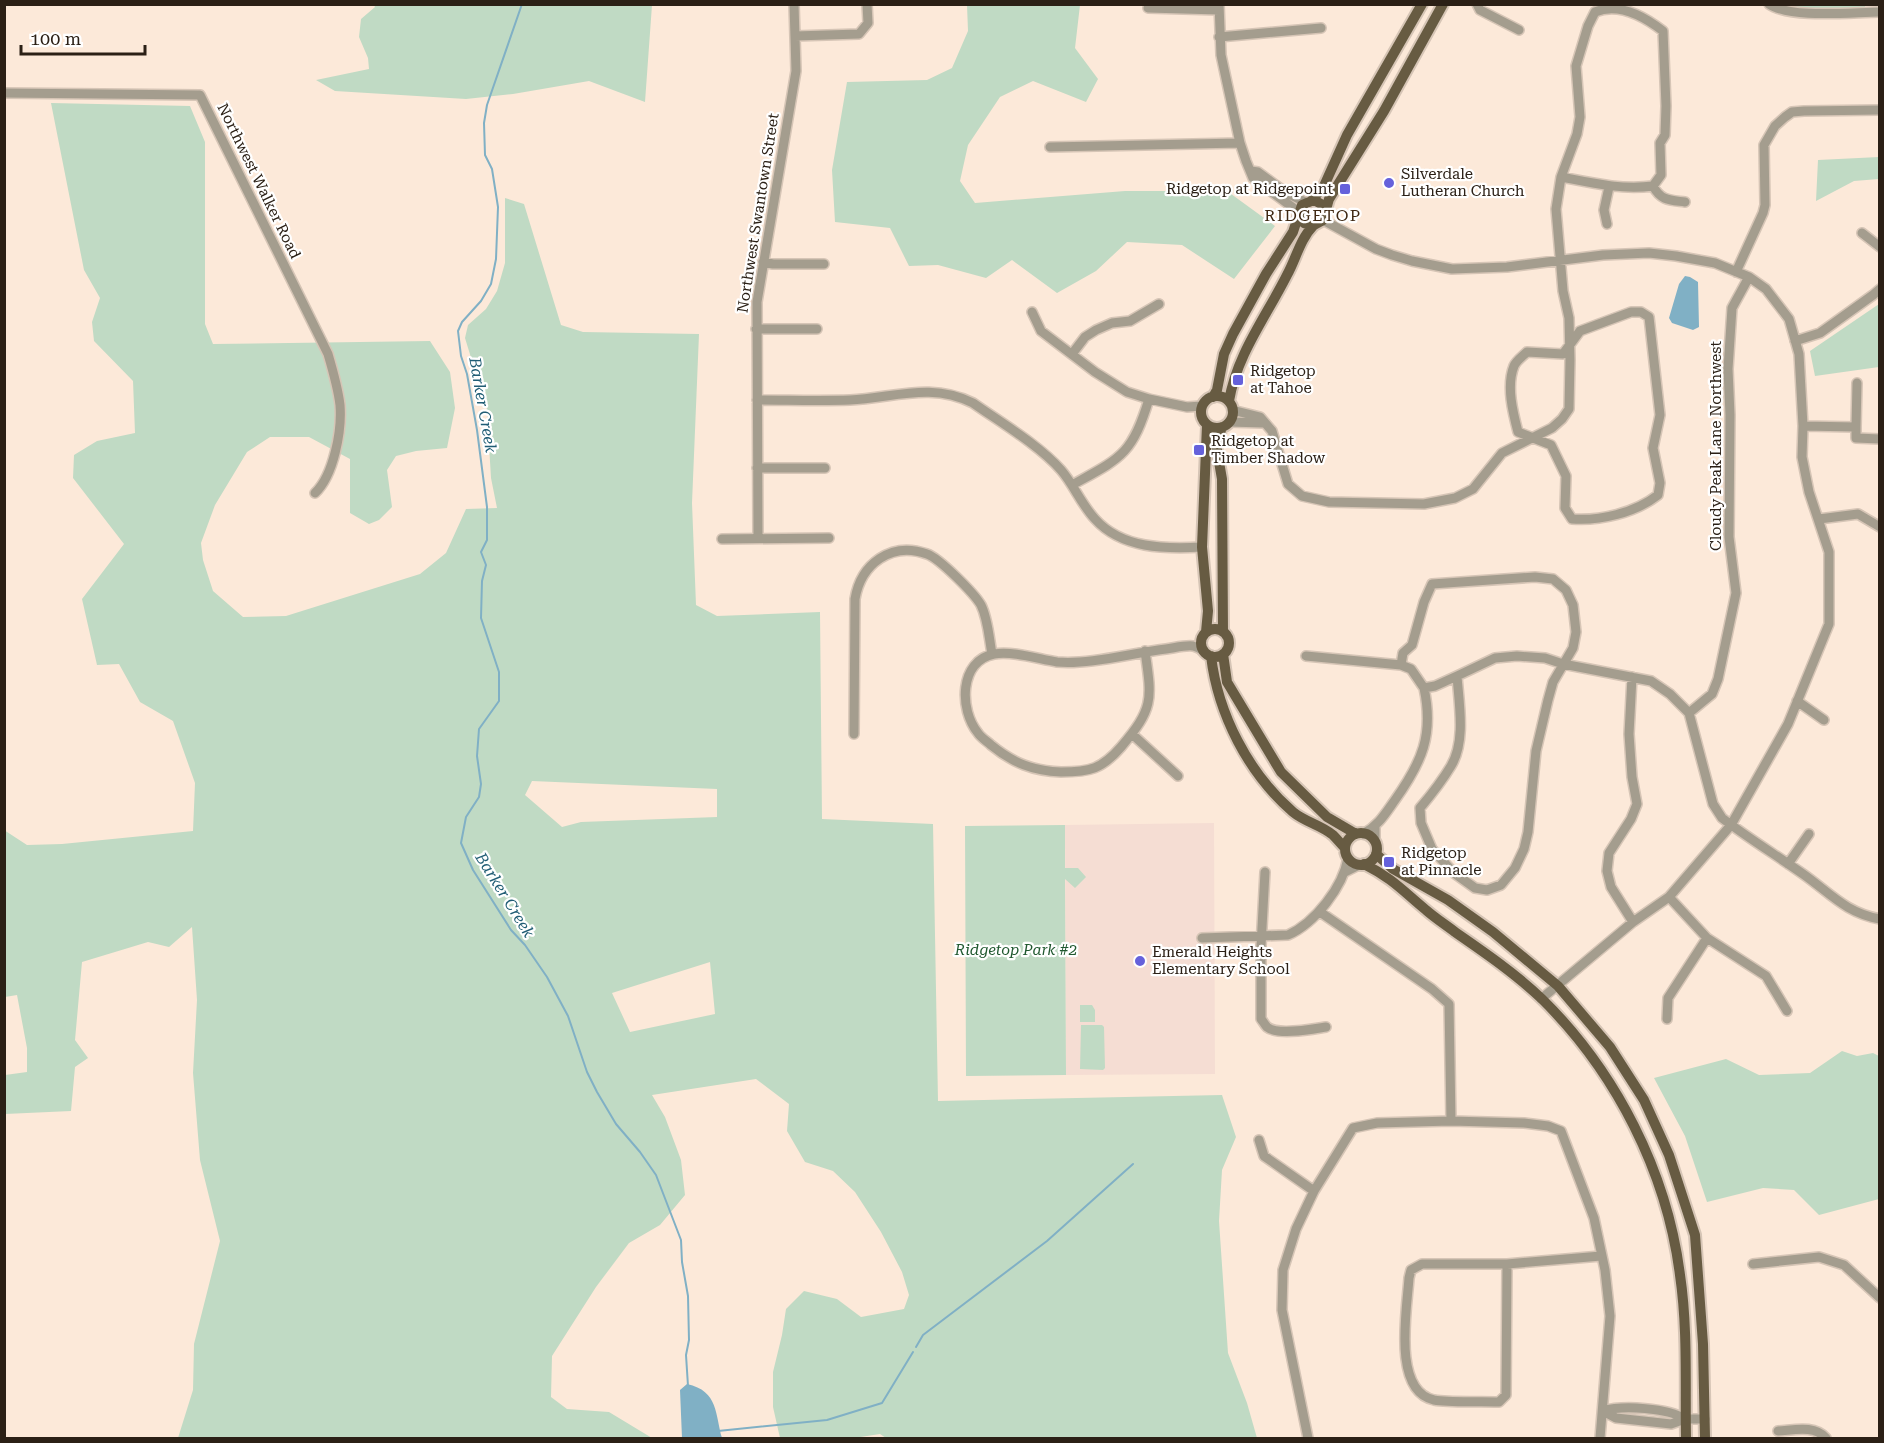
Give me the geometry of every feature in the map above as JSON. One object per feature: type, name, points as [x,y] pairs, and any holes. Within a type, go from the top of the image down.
[{"type":"main road","points":[[1200,639],[1208,611],[1202,547],[1201,414],[1217,390],[1224,354],[1233,334],[1266,274],[1293,232],[1299,214],[1308,201],[1324,186],[1347,135],[1422,4]]},
{"type":"main road","points":[[1213,654],[1228,644],[1228,639],[1223,632],[1222,479],[1216,445],[1232,416],[1230,406],[1235,371],[1288,274],[1305,235],[1320,218],[1332,194],[1384,111],[1443,4]]},
{"type":"main road","points":[[1308,201],[1318,201],[1320,218]]},
{"type":"main road","points":[[1299,214],[1304,223],[1320,218]]},
{"type":"main road","points":[[1212,397],[1221,397],[1230,406]]},
{"type":"main road","points":[[1201,414],[1217,428],[1226,425]]},
{"type":"main road","points":[[1200,639],[1214,629],[1223,632]]},
{"type":"main road","points":[[1200,639],[1213,654],[1227,682],[1281,772],[1327,818],[1360,834],[1370,836],[1375,842],[1376,854],[1393,869],[1448,900],[1494,932],[1558,986],[1610,1047],[1627,1072],[1658,1129],[1679,1181],[1695,1235],[1703,1344],[1705,1438]]},
{"type":"main road","points":[[1213,654],[1217,689],[1235,735],[1257,772],[1272,791],[1294,813],[1330,833],[1351,861],[1396,883],[1426,910],[1476,946],[1541,999],[1576,1038],[1602,1073],[1631,1120],[1655,1174],[1674,1238],[1681,1276],[1686,1339],[1686,1438]]},
{"type":"main road","points":[[1346,853],[1348,839],[1360,834]]},
{"type":"main road","points":[[1362,865],[1369,862],[1376,854]]},
{"type":"street","name":"Northwest Swantown Street","points":[[758,538],[756,329],[758,291],[796,71],[794,4]]},
{"type":"street","points":[[795,36],[859,34],[868,23],[867,4]]},
{"type":"street","points":[[1478,4],[1480,10],[1519,30]]},
{"type":"street","points":[[1770,4],[1781,10],[1798,13],[1880,12]]},
{"type":"street","points":[[1148,8],[1219,7],[1219,37],[1240,143],[1253,178],[1299,214]]},
{"type":"street","points":[[1230,406],[1260,417],[1272,431],[1288,484],[1302,496],[1329,502],[1424,504],[1455,498],[1473,489],[1502,453],[1552,428],[1569,409],[1569,318],[1563,291],[1556,209],[1561,177],[1577,134],[1580,117],[1576,66],[1594,8],[1622,10],[1638,14],[1663,31],[1666,106],[1665,135],[1660,143],[1660,175],[1653,186],[1638,188],[1609,187],[1561,177]]},
{"type":"street","points":[[1219,37],[1321,28]]},
{"type":"street","name":"Northwest Walker Road","points":[[4,93],[200,94],[314,326],[334,373],[340,406],[339,432],[324,484],[315,493]]},
{"type":"street","points":[[1736,272],[1763,213],[1765,205],[1764,146],[1775,126],[1792,112],[1880,110]]},
{"type":"street","points":[[1050,147],[1240,143]]},
{"type":"street","points":[[1251,171],[1258,172],[1285,192],[1308,201]]},
{"type":"street","points":[[1653,186],[1658,195],[1666,199],[1685,202]]},
{"type":"street","points":[[1607,224],[1604,210],[1609,187]]},
{"type":"street","points":[[1320,218],[1376,249],[1412,261],[1452,269],[1508,267],[1604,255],[1649,253],[1715,263],[1749,277],[1766,289],[1789,319],[1796,341],[1799,354],[1803,426],[1802,457],[1809,492],[1828,552],[1829,624],[1788,724],[1731,825],[1669,897],[1633,922],[1541,999]]},
{"type":"street","points":[[1862,233],[1880,247]]},
{"type":"street","points":[[763,262],[824,264]]},
{"type":"street","name":"Cloudy Peak Lane Northwest","points":[[1689,713],[1712,694],[1715,687],[1736,593],[1729,537],[1728,369],[1732,308],[1749,277]]},
{"type":"street","points":[[1796,341],[1820,333],[1880,289]]},
{"type":"street","points":[[1072,354],[1085,337],[1096,330],[1112,323],[1130,321],[1159,304]]},
{"type":"street","points":[[1032,312],[1041,331],[1095,372],[1127,392],[1201,414]]},
{"type":"street","points":[[1631,312],[1641,312],[1649,317],[1660,415],[1653,448],[1660,483],[1658,495],[1648,503],[1627,510],[1590,520],[1572,519],[1565,508],[1566,476],[1551,445],[1532,438],[1518,432],[1510,384],[1514,365],[1527,352],[1563,354],[1580,331],[1631,312]]},
{"type":"street","points":[[756,329],[817,329]]},
{"type":"street","points":[[1857,383],[1856,438],[1880,439]]},
{"type":"street","points":[[757,400],[853,400],[905,392],[950,394],[973,403],[1053,462],[1095,519],[1108,530],[1133,543],[1156,548],[1202,547]]},
{"type":"street","points":[[1072,485],[1112,463],[1128,449],[1141,428],[1149,399]]},
{"type":"street","points":[[1226,425],[1263,423]]},
{"type":"street","points":[[1803,426],[1856,427]]},
{"type":"street","points":[[757,468],[825,468]]},
{"type":"street","points":[[1819,519],[1858,514],[1880,527]]},
{"type":"street","points":[[723,539],[829,538]]},
{"type":"street","points":[[854,734],[855,599],[857,587],[864,573],[875,561],[894,553],[918,552],[927,554],[945,566],[973,594],[981,606],[992,654]]},
{"type":"street","points":[[1401,665],[1403,653],[1412,645],[1424,602],[1432,584],[1535,577],[1553,579],[1566,590],[1573,605],[1576,632],[1573,648],[1553,682],[1536,751],[1528,832],[1524,849],[1515,868],[1501,885],[1487,890],[1475,888],[1454,873],[1432,849],[1422,823],[1420,808],[1453,764],[1459,740],[1458,676]]},
{"type":"street","points":[[1144,651],[1148,674],[1149,704],[1132,734],[1102,765],[1086,771],[1034,769],[1007,758],[978,734],[970,721],[965,698],[966,685],[972,668],[992,654],[1062,662],[1098,659],[1200,639]]},
{"type":"street","points":[[1306,656],[1401,665],[1411,669],[1424,688],[1428,705],[1428,728],[1420,760],[1413,775],[1375,827],[1360,834]]},
{"type":"street","points":[[1424,688],[1435,686],[1495,658],[1517,656],[1545,658],[1563,664],[1651,681],[1670,694],[1689,713],[1713,804],[1722,818],[1842,905],[1862,916],[1880,919]]},
{"type":"street","points":[[1632,678],[1629,734],[1632,777],[1637,804],[1631,819],[1608,853],[1607,871],[1611,886],[1633,922]]},
{"type":"street","points":[[1797,701],[1824,720]]},
{"type":"street","points":[[1132,734],[1178,776]]},
{"type":"street","points":[[1375,827],[1375,842]]},
{"type":"street","points":[[1788,864],[1809,834]]},
{"type":"street","points":[[1202,938],[1288,935],[1299,930],[1320,912],[1345,872],[1346,853]]},
{"type":"street","points":[[1345,872],[1362,865]]},
{"type":"street","points":[[1265,872],[1261,1018],[1268,1028],[1275,1030],[1303,1031],[1326,1027]]},
{"type":"street","points":[[1669,897],[1707,938],[1766,976],[1787,1011]]},
{"type":"street","points":[[1320,912],[1432,989],[1449,1004],[1451,1121]]},
{"type":"street","points":[[1667,1019],[1668,998],[1707,938]]},
{"type":"street","points":[[1308,1438],[1282,1310],[1283,1270],[1296,1229],[1314,1191],[1353,1128],[1377,1123],[1451,1121],[1524,1123],[1548,1126],[1561,1131],[1594,1218],[1605,1270],[1610,1316],[1600,1438]]},
{"type":"street","points":[[1259,1140],[1264,1156],[1314,1191]]},
{"type":"street","points":[[1507,1264],[1506,1395],[1499,1402],[1433,1400],[1423,1395],[1414,1387],[1404,1354],[1408,1278],[1411,1270],[1422,1264],[1507,1264],[1601,1256]]},
{"type":"street","points":[[1753,1264],[1819,1257],[1844,1265],[1880,1298]]},
{"type":"street","points":[[1603,1411],[1618,1407],[1672,1413],[1685,1419],[1705,1419]]},
{"type":"street","points":[[1778,1431],[1811,1429],[1820,1432],[1826,1438]]},
{"type":"shaded area","name":"Emerald Heights Elementary School","points":[[1214,823],[1215,1074],[1066,1075],[1065,825]]},
{"type":"green space","points":[[374,5],[652,5],[645,102],[589,81],[513,94],[466,99],[335,91],[316,80],[369,69],[368,58],[359,37],[361,19],[375,7]]},
{"type":"green space","points":[[967,5],[1080,5],[1075,48],[1098,79],[1086,102],[1033,81],[1000,97],[968,145],[960,181],[975,203],[1125,191],[1227,191],[1275,226],[1234,279],[1182,245],[1127,242],[1096,271],[1057,293],[1012,260],[986,278],[938,265],[909,266],[890,228],[835,222],[832,170],[847,82],[927,80],[952,68],[968,31]]},
{"type":"green space","points":[[1769,5],[1865,5],[1865,12],[1798,13]]},
{"type":"green space","points":[[51,103],[190,106],[205,142],[205,324],[213,344],[430,341],[450,372],[455,408],[447,448],[416,451],[396,456],[387,470],[392,507],[379,520],[369,524],[350,513],[350,459],[309,437],[270,437],[247,452],[215,505],[201,543],[203,560],[213,591],[243,617],[286,616],[420,574],[446,553],[466,509],[497,508],[491,478],[486,394],[476,374],[465,338],[468,325],[486,309],[497,291],[505,263],[505,198],[524,204],[561,325],[583,332],[699,334],[692,503],[696,605],[717,616],[820,612],[822,819],[933,824],[938,1101],[1222,1095],[1236,1137],[1222,1170],[1219,1221],[1228,1353],[1247,1403],[1257,1438],[886,1438],[880,1434],[854,1438],[780,1438],[773,1407],[773,1372],[786,1309],[804,1291],[837,1299],[861,1317],[904,1309],[909,1295],[902,1272],[881,1232],[855,1192],[833,1171],[805,1162],[787,1131],[789,1104],[756,1079],[652,1095],[665,1117],[681,1160],[685,1195],[660,1225],[629,1243],[596,1287],[552,1356],[551,1397],[567,1409],[609,1412],[652,1438],[178,1438],[193,1390],[194,1344],[220,1241],[200,1160],[193,1073],[197,1000],[192,927],[169,947],[148,942],[82,962],[75,1040],[88,1058],[75,1067],[71,1111],[5,1114],[5,1075],[27,1072],[27,1048],[17,995],[5,997],[4,830],[27,845],[62,844],[193,831],[195,783],[173,721],[140,702],[119,664],[97,665],[82,599],[124,544],[73,478],[74,455],[97,441],[135,433],[133,381],[94,341],[92,322],[100,298],[84,270]],"holes":[[[532,781],[717,789],[717,817],[581,822],[562,827],[525,795]],[[710,962],[715,1014],[630,1032],[612,993]]]},
{"type":"green space","points":[[1879,157],[1879,179],[1854,181],[1816,201],[1818,160]]},
{"type":"green space","points":[[1879,304],[1879,367],[1815,376],[1810,351]]},
{"type":"green space","name":"Ridgetop Park #2","points":[[1065,825],[1065,868],[1078,868],[1086,877],[1075,888],[1065,879],[1066,1075],[966,1076],[965,826]]},
{"type":"green space","points":[[1080,1005],[1092,1005],[1095,1010],[1095,1022],[1080,1022]]},
{"type":"green space","points":[[1081,1025],[1102,1025],[1104,1027],[1105,1068],[1103,1070],[1080,1069]]},
{"type":"green space","points":[[1842,1051],[1857,1056],[1873,1053],[1879,1056],[1879,1199],[1819,1215],[1794,1190],[1763,1188],[1707,1202],[1685,1136],[1654,1078],[1726,1059],[1759,1075],[1810,1073]]},
{"type":"water","points":[[1685,276],[1698,282],[1699,327],[1693,330],[1672,323],[1669,318],[1679,284]]},
{"type":"water","points":[[687,1384],[697,1387],[710,1398],[714,1405],[722,1438],[682,1438],[680,1390]]},
{"type":"waterway","name":"Barker Creek","points":[[522,4],[487,105],[484,123],[485,155],[492,169],[498,207],[496,259],[491,284],[481,301],[462,322],[458,331],[477,430],[487,507],[487,540],[481,552],[486,565],[482,581],[481,618],[499,672],[499,701],[479,729],[477,756],[481,784],[479,797],[466,817],[461,843],[473,870],[511,930],[525,945],[547,977],[568,1016],[587,1072],[597,1092],[616,1124],[656,1175],[681,1240],[688,1296],[689,1340],[686,1355],[688,1386]]},
{"type":"waterway","points":[[916,1347],[923,1335],[1047,1241],[1133,1164]]},
{"type":"waterway","points":[[718,1431],[827,1420],[882,1403],[913,1352]]},
{"type":"place","name":"Silverdale Lutheran Church","points":[[1389,183]]},
{"type":"place","name":"Ridgetop at Ridgepoint","points":[[1345,189]]},
{"type":"place","name":"Ridgetop at Tahoe","points":[[1238,380]]},
{"type":"place","name":"Ridgetop at Timber Shadow","points":[[1199,450]]},
{"type":"place","name":"Ridgetop at Pinnacle","points":[[1389,862]]},
{"type":"place","name":"Emerald Heights Elementary School","points":[[1140,961]]},
{"type":"district","name":"RIDGETOP","points":[[1313,215]]}]
